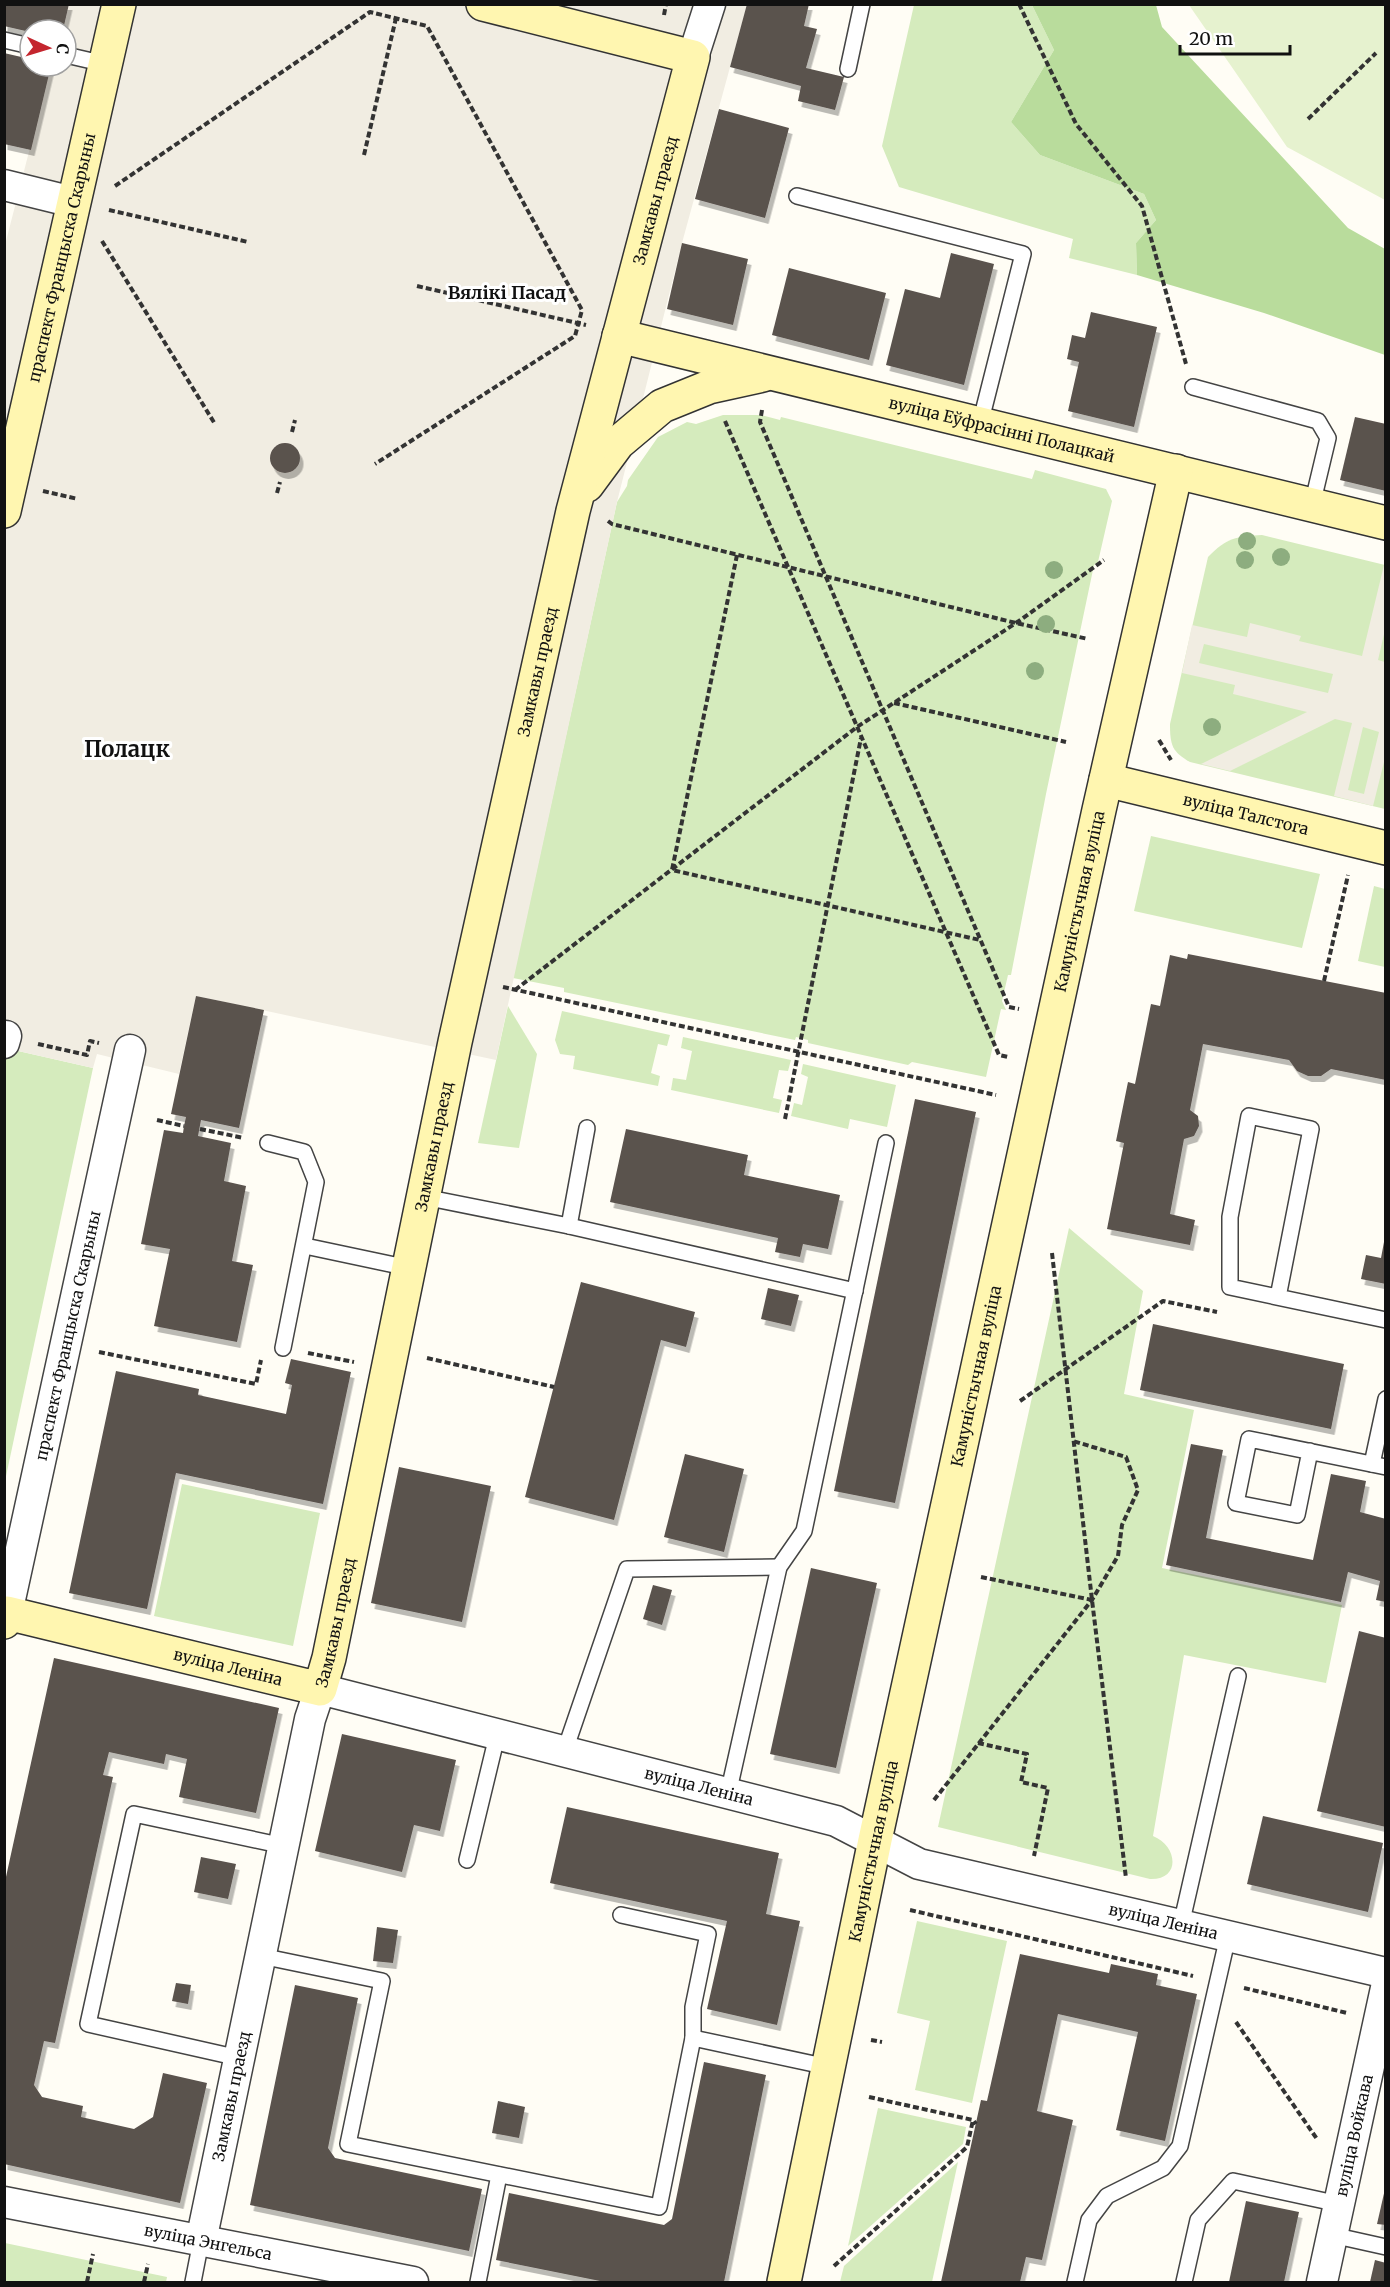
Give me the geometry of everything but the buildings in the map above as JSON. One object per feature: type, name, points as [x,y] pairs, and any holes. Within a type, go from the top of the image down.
[{"type":"street","name":"праспект Францыска Скарыны","points":[[4,511],[119,4]]},
{"type":"street","points":[[483,4],[693,57],[710,4]]},
{"type":"street","name":"Замкавы праезд","points":[[201,2241],[310,1719],[329,1658],[455,1042],[575,504],[693,57]]},
{"type":"street","points":[[4,184],[73,202]]},
{"type":"street","name":"вуліца Еўфрасінні Полацкай","points":[[619,336],[1386,523]]},
{"type":"street","points":[[575,504],[618,442],[662,406],[709,387],[770,373]]},
{"type":"street","name":"Камуністычная вуліца","points":[[784,2283],[875,1840],[1106,780],[1176,471]]},
{"type":"street","name":"вуліца Талстога","points":[[1106,780],[1386,848]]},
{"type":"street","name":"праспект Францыска Скарыны","points":[[5,1617],[130,1050]]},
{"type":"street","name":"вуліца Леніна","points":[[5,1617],[320,1689],[836,1821],[920,1864],[1386,1973]]},
{"type":"street","name":"вуліца Войкава","points":[[1322,2283],[1386,1988]]},
{"type":"street","name":"вуліца Энгельса","points":[[4,2202],[413,2283]]},
{"type":"lane","points":[[848,69],[862,4]]},
{"type":"lane","points":[[78,58],[105,64]]},
{"type":"lane","points":[[797,196],[1023,254],[980,424]]},
{"type":"lane","points":[[1193,387],[1318,421],[1328,438],[1312,505]]},
{"type":"lane","points":[[1278,1297],[1311,1129],[1249,1116],[1230,1217],[1230,1287],[1386,1320]]},
{"type":"lane","points":[[569,1226],[586,1128]]},
{"type":"lane","points":[[268,1143],[304,1152],[316,1182],[283,1348]]},
{"type":"lane","points":[[728,1794],[779,1567],[804,1531],[886,1143]]},
{"type":"lane","points":[[424,1197],[569,1226],[855,1291]]},
{"type":"lane","points":[[305,1245],[409,1268]]},
{"type":"lane","points":[[1310,1451],[1298,1515],[1236,1503],[1249,1439],[1310,1451],[1379,1466],[1386,1399]]},
{"type":"lane","points":[[564,1753],[627,1569],[779,1567]]},
{"type":"lane","points":[[1181,1925],[1238,1676]]},
{"type":"lane","points":[[467,1860],[497,1736]]},
{"type":"lane","points":[[239,2058],[88,2025],[134,1814],[284,1846]]},
{"type":"lane","points":[[261,1956],[382,1982],[348,2144],[659,2207],[693,2038],[693,2007],[708,1934],[621,1915]]},
{"type":"lane","points":[[1075,2283],[1089,2220],[1107,2196],[1163,2169],[1180,2146],[1228,1936]]},
{"type":"lane","points":[[693,2038],[828,2067]]},
{"type":"lane","points":[[478,2283],[499,2175]]},
{"type":"lane","points":[[1184,2283],[1198,2220],[1233,2181],[1342,2191]]},
{"type":"lane","points":[[1332,2235],[1386,2247]]},
{"type":"lane","points":[[194,2283],[201,2241]]},
{"type":"path","points":[[1019,4],[1076,124],[1142,206],[1193,387]]},
{"type":"path","points":[[112,189],[370,12],[428,26],[582,310],[575,336],[375,464]]},
{"type":"path","points":[[364,155],[396,18]]},
{"type":"path","points":[[1308,119],[1376,53]]},
{"type":"path","points":[[107,210],[248,242]]},
{"type":"path","points":[[100,238],[215,424]]},
{"type":"path","points":[[417,286],[580,324]]},
{"type":"path","points":[[763,407],[759,422],[1009,1007]]},
{"type":"path","points":[[723,415],[999,1055]]},
{"type":"path","points":[[292,432],[295,420]]},
{"type":"path","points":[[277,493],[280,482]]},
{"type":"path","points":[[575,504],[612,524],[1088,639]]},
{"type":"path","points":[[672,870],[737,555]]},
{"type":"path","points":[[515,990],[857,727],[1016,623],[1104,560]]},
{"type":"path","points":[[894,703],[1066,742]]},
{"type":"path","points":[[785,1119],[861,737]]},
{"type":"path","points":[[672,870],[980,940]]},
{"type":"path","points":[[1324,981],[1349,872]]},
{"type":"path","points":[[503,987],[996,1095]]},
{"type":"path","points":[[5,1040],[87,1055],[90,1041],[130,1050]]},
{"type":"path","points":[[157,1120],[184,1126]]},
{"type":"path","points":[[200,1129],[268,1143]]},
{"type":"path","points":[[1052,1253],[1126,1878]]},
{"type":"path","points":[[1020,1401],[1163,1301],[1219,1313]]},
{"type":"path","points":[[64,1345],[256,1384],[264,1344],[357,1363]]},
{"type":"path","points":[[392,1350],[554,1387]]},
{"type":"path","points":[[934,1800],[1092,1600],[1118,1556],[1122,1525],[1137,1490],[1126,1457],[1073,1441]]},
{"type":"path","points":[[981,1577],[1092,1600]]},
{"type":"path","points":[[978,1743],[1027,1754],[1021,1782],[1048,1788],[1034,1856]]},
{"type":"path","points":[[910,1910],[1217,1987],[1378,2020]]},
{"type":"path","points":[[1217,1987],[1342,2191]]},
{"type":"path","points":[[834,2266],[967,2147],[974,2122],[869,2097]]},
{"type":"path","points":[[87,2283],[93,2254]]},
{"type":"path","points":[[144,2283],[148,2264]]},
{"type":"green space","points":[[914,5],[1032,5],[1054,50],[1011,122],[1040,155],[1144,194],[1156,220],[1136,243],[1137,275],[1069,258],[1073,239],[899,187],[882,146]]},
{"type":"green space","points":[[1032,5],[1156,5],[1162,27],[1348,228],[1385,249],[1385,355],[1264,313],[1137,275],[1136,243],[1156,220],[1144,194],[1040,155],[1011,122],[1054,50]]},
{"type":"green space","points":[[1189,5],[1385,5],[1385,200],[1287,147]]},
{"type":"green space","points":[[723,415],[761,415],[780,420],[781,417],[1032,479],[1035,470],[1106,489],[1112,501],[1098,562],[1094,565],[1011,975],[1008,975],[1002,1001],[1006,1010],[1001,1009],[986,1077],[912,1062],[908,1065],[808,1043],[808,1040],[796,1037],[795,1040],[564,992],[564,988],[513,978],[617,502],[628,480],[658,437],[687,422],[696,424]]},
{"type":"green space","points":[[1262,535],[1385,565],[1385,809],[1190,762],[1179,755],[1173,747],[1170,724],[1208,557],[1232,539]]},
{"type":"green space","points":[[1151,836],[1320,874],[1302,948],[1134,911]]},
{"type":"green space","points":[[1374,886],[1385,889],[1385,967],[1358,961]]},
{"type":"green space","points":[[508,1006],[537,1054],[519,1148],[478,1143]]},
{"type":"green space","points":[[562,1011],[670,1035],[667,1046],[658,1044],[651,1073],[660,1076],[658,1086],[573,1069],[575,1056],[560,1054],[555,1040]]},
{"type":"green space","points":[[683,1037],[791,1060],[788,1071],[779,1070],[773,1098],[782,1100],[779,1113],[671,1090],[673,1078],[686,1080],[692,1051],[681,1048]]},
{"type":"green space","points":[[5,1048],[93,1068],[5,1481]]},
{"type":"green space","points":[[803,1064],[896,1085],[887,1127],[850,1119],[848,1129],[791,1116],[794,1103],[802,1105],[808,1077],[801,1074]]},
{"type":"green space","points":[[1069,1228],[1143,1291],[1124,1394],[1194,1410],[1162,1568],[1342,1605],[1326,1683],[1184,1655],[1153,1836],[1167,1847],[1171,1854],[1171,1868],[1160,1878],[1150,1879],[938,1827]]},
{"type":"green space","points":[[182,1484],[320,1513],[293,1646],[154,1616]]},
{"type":"green space","points":[[917,1921],[1007,1941],[972,2103],[915,2090],[930,2021],[897,2013]]},
{"type":"green space","points":[[878,2108],[966,2127],[963,2144],[848,2246]]},
{"type":"green space","points":[[958,2162],[932,2282],[840,2282],[844,2266]]},
{"type":"green space","points":[[5,2243],[167,2277],[166,2282],[5,2282]]},
{"type":"shaded area","points":[[69,5],[747,5],[682,243],[617,502],[496,1060],[196,996],[179,1074],[97,1054],[93,1068],[5,1048],[5,245],[48,78],[78,78],[78,18],[66,18]]},
{"type":"shaded area","points":[[1384,565],[1385,630],[1378,660],[1385,662],[1386,754],[1373,806],[1334,796],[1352,723],[1335,719],[1230,771],[1201,764],[1307,712],[1233,694],[1235,685],[1182,673],[1192,625],[1247,637],[1250,623],[1301,636],[1299,641],[1362,656]],"holes":[[[1204,644],[1333,674],[1328,693],[1199,663]],[[1363,727],[1379,732],[1364,794],[1348,790]]]},
{"type":"district","name":"Вялікі Пасад","points":[[507,292]]},
{"type":"district","name":"Полацк","points":[[127,749]]}]
